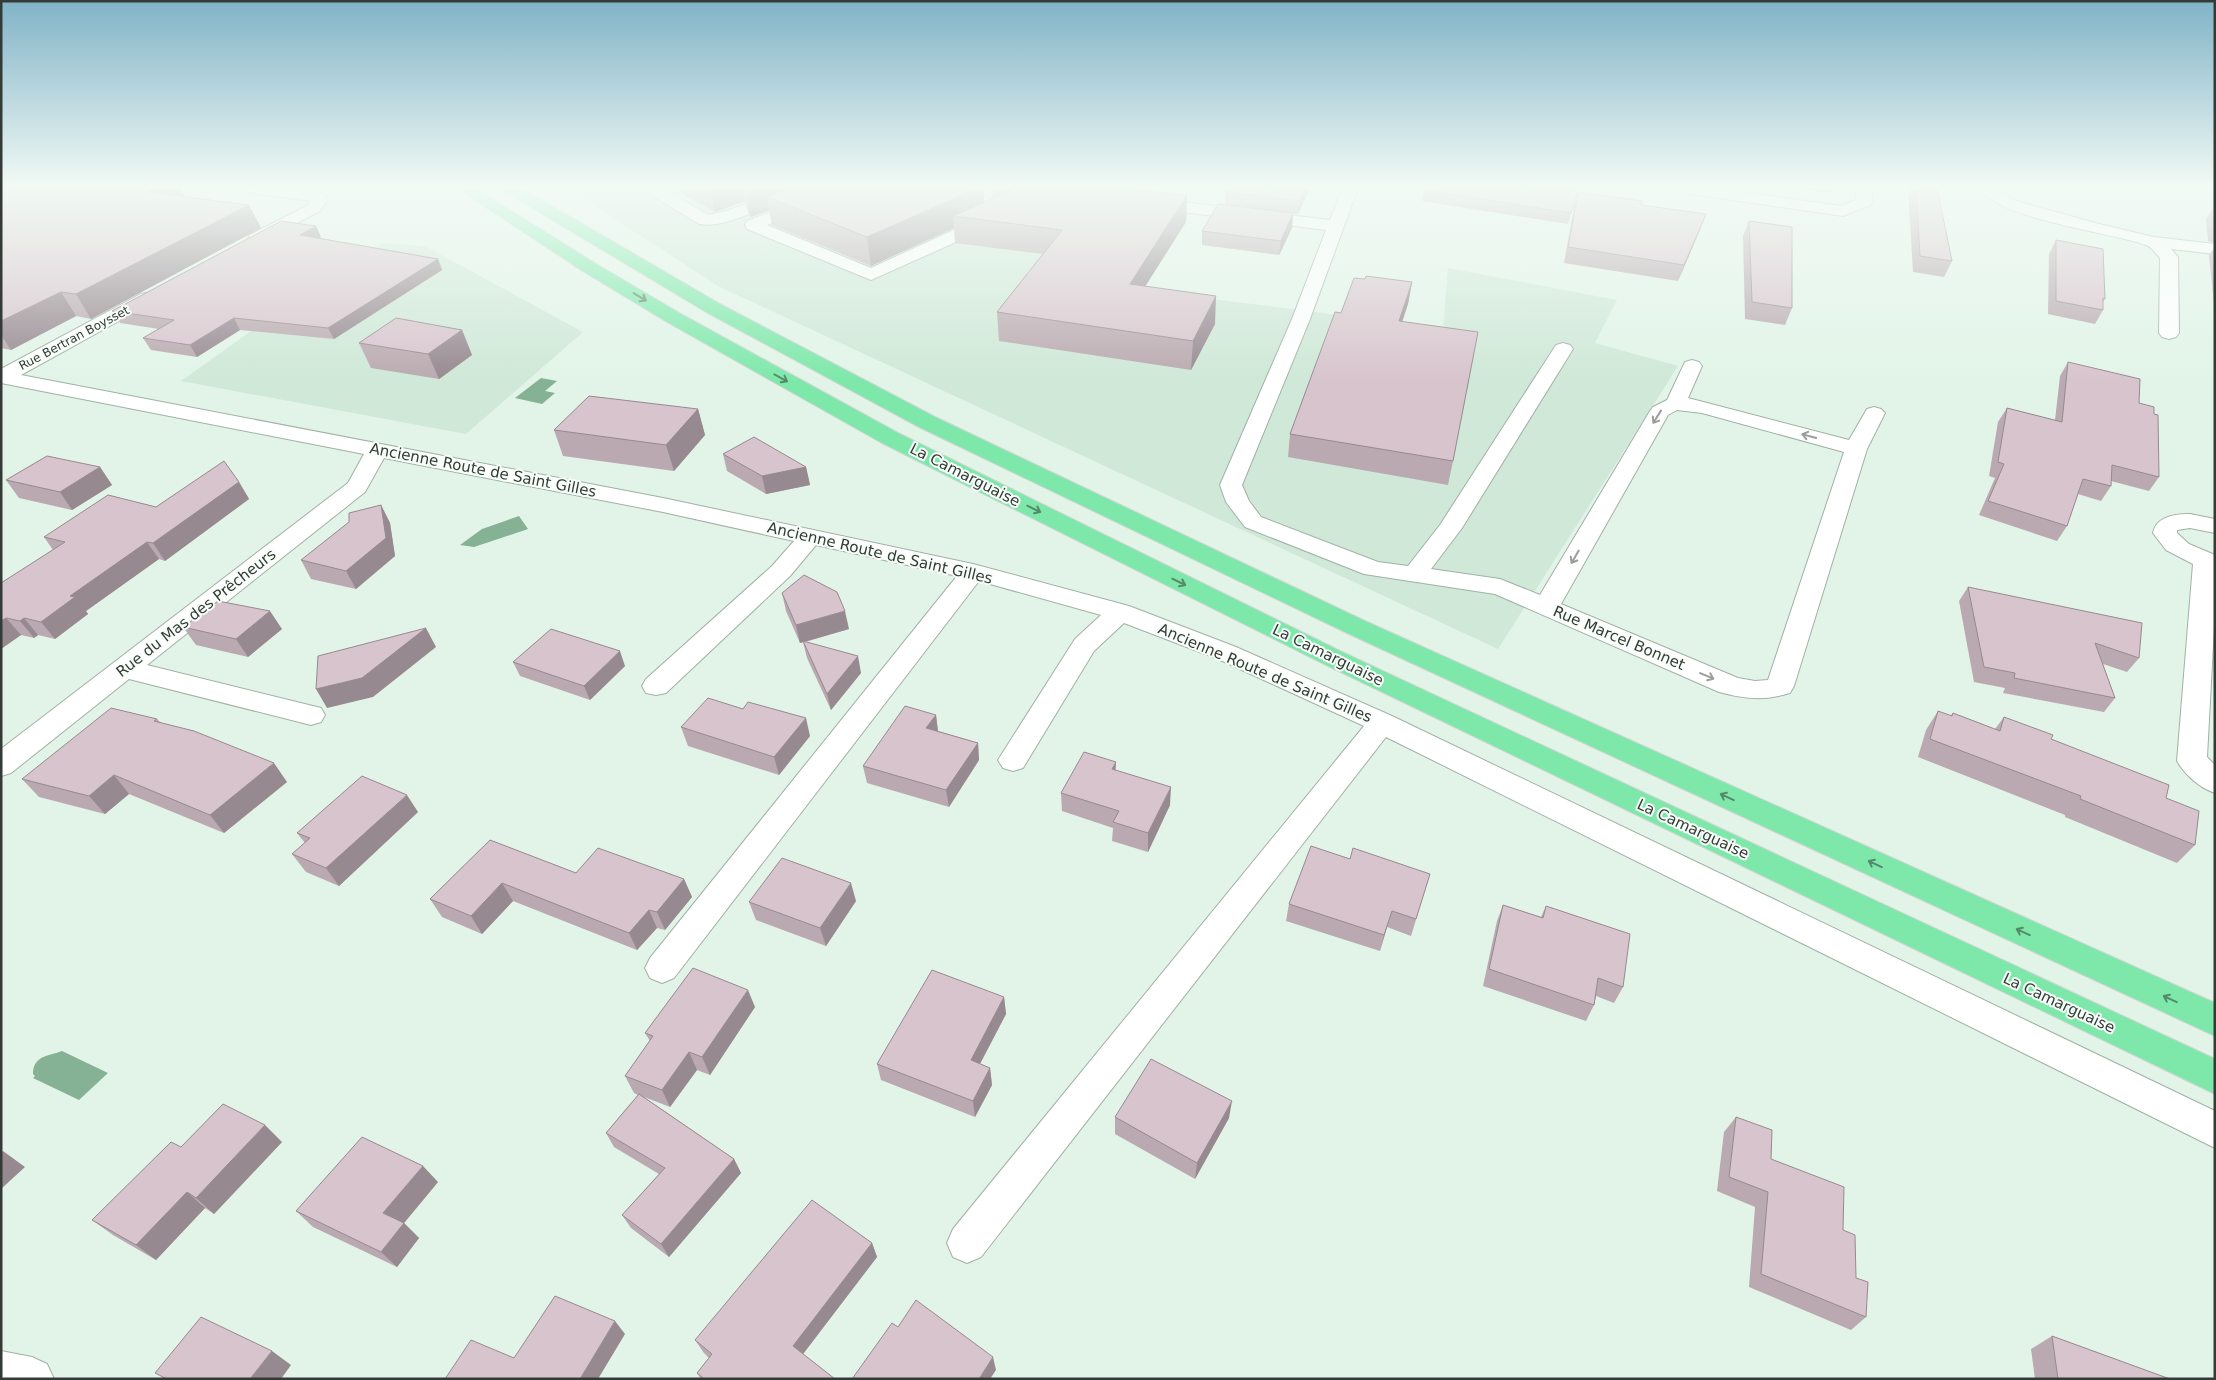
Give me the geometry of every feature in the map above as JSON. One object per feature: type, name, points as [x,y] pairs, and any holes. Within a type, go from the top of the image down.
[{"type":"highway","name":"La Camarguaise","points":[[565,252],[674,318],[890,438],[1331,657],[2215,1077]]},
{"type":"highway","name":"La Camarguaise","points":[[616,252],[712,308],[928,422],[1356,627],[2215,1020]]},
{"type":"street","points":[[818,252],[871,275],[915,252]]},
{"type":"street","points":[[1326,252],[1231,485],[1238,502],[1253,522],[1373,569],[1500,587],[1546,607]]},
{"type":"street","points":[[2164,252],[2168,257],[2169,334]]},
{"type":"street","name":"Rue Bertran Boysset","points":[[1,377],[158,292]]},
{"type":"street","points":[[1416,574],[1450,528],[1562,349]]},
{"type":"street","points":[[1692,366],[1676,403],[1704,407],[1856,449],[1874,413]]},
{"type":"street","name":"Ancienne Route de Saint Gilles","points":[[1,377],[663,505],[973,572],[1120,612],[1228,653],[1382,723],[2215,1130]]},
{"type":"street","name":"Rue Marcel Bonnet","points":[[1676,403],[1660,410],[1546,607],[1729,685],[1749,691],[1768,690],[1780,686],[1856,449]]},
{"type":"street","name":"Rue du Mas des Prêcheurs","points":[[1,765],[357,487],[377,449]]},
{"type":"street","points":[[2215,526],[2181,521],[2166,527],[2165,533],[2169,540],[2177,547],[2210,562],[2192,761],[2215,782]]},
{"type":"street","points":[[656,686],[781,571],[810,537]]},
{"type":"street","points":[[662,968],[973,572]]},
{"type":"street","points":[[1013,760],[1084,645],[1120,612]]},
{"type":"street","points":[[124,669],[311,715]]},
{"type":"street","points":[[968,1243],[1382,723]]},
{"type":"street","points":[[1,1373],[32,1379]]},
{"type":"shaded area","points":[[367,252],[437,252],[583,332],[466,434],[181,381],[324,279]]},
{"type":"shaded area","points":[[666,252],[1070,252],[1075,282],[1316,312],[1443,332],[1448,268],[1617,300],[1595,343],[1678,366],[1498,649],[718,286]]},
{"type":"shaded area","points":[[541,378],[557,381],[545,391],[555,393],[542,404],[515,398]]},
{"type":"shaded area","points":[[519,516],[528,529],[474,547],[460,545],[482,529]]},
{"type":"shaded area","points":[[62,1051],[108,1073],[79,1100],[33,1078],[35,1076],[33,1074],[34,1068],[39,1060]]},
{"type":"building","points":[[1,252],[157,252],[76,294],[61,292],[1,321]]},
{"type":"building","points":[[222,252],[400,252],[438,259],[328,328],[234,318],[190,345],[143,338],[174,320],[112,311]]},
{"type":"building","points":[[1044,252],[1150,252],[1130,284],[1216,296],[1193,341],[997,312]]},
{"type":"building","points":[[1603,252],[1689,252],[1684,265]]},
{"type":"building","points":[[1750,252],[1792,252],[1792,308],[1752,302]]},
{"type":"building","points":[[1920,252],[1950,252],[1952,261],[1920,256]]},
{"type":"building","points":[[2056,252],[2103,252],[2105,299],[2103,298],[2103,310],[2056,301]]},
{"type":"building","points":[[1366,276],[1412,282],[1399,321],[1478,332],[1453,461],[1290,434],[1335,312],[1341,313],[1354,278],[1365,279]]},
{"type":"building","points":[[396,318],[462,330],[428,354],[359,343]]},
{"type":"building","points":[[2068,362],[2140,379],[2139,403],[2154,407],[2154,414],[2158,415],[2159,477],[2112,465],[2111,486],[2083,479],[2067,526],[1988,501],[2004,464],[1998,462],[2007,408],[2062,422]]},
{"type":"building","points":[[589,396],[698,409],[666,445],[554,430]]},
{"type":"building","points":[[754,437],[806,467],[762,476],[723,454]]},
{"type":"building","points":[[47,456],[100,467],[60,492],[6,480]]},
{"type":"building","points":[[224,461],[239,482],[153,543],[147,542],[70,596],[75,597],[41,622],[24,618],[20,621],[6,618],[1,621],[1,583],[65,542],[44,537],[108,495],[156,507]]},
{"type":"building","points":[[381,505],[386,538],[346,571],[301,560],[349,522],[349,513]]},
{"type":"building","points":[[804,575],[837,592],[845,611],[796,625],[782,593]]},
{"type":"building","points":[[1968,587],[2142,623],[2139,658],[2095,643],[2115,698],[2014,678],[2015,673],[1984,667]]},
{"type":"building","points":[[218,601],[270,611],[236,639],[183,627]]},
{"type":"building","points":[[426,628],[362,678],[316,689],[318,656]]},
{"type":"building","points":[[551,629],[620,651],[584,686],[513,662]]},
{"type":"building","points":[[803,641],[858,656],[827,694]]},
{"type":"building","points":[[708,698],[743,709],[748,702],[806,718],[774,757],[681,727]]},
{"type":"building","points":[[905,706],[936,715],[926,728],[978,743],[946,790],[863,766]]},
{"type":"building","points":[[111,708],[157,719],[154,721],[194,731],[274,763],[210,815],[114,775],[89,796],[22,779]]},
{"type":"building","points":[[1938,711],[1952,716],[1953,713],[2000,731],[2004,717],[2053,735],[2051,739],[2169,785],[2166,798],[2199,811],[2195,845],[2080,799],[2081,796],[1930,739]]},
{"type":"building","points":[[1084,752],[1116,762],[1112,769],[1171,787],[1148,833],[1113,822],[1119,811],[1061,793]]},
{"type":"building","points":[[362,776],[407,795],[326,868],[292,854],[310,838],[297,833]]},
{"type":"building","points":[[490,840],[576,873],[598,848],[684,879],[657,912],[649,910],[629,933],[502,883],[471,916],[430,899]]},
{"type":"building","points":[[1311,846],[1350,859],[1353,848],[1430,874],[1416,919],[1392,911],[1384,935],[1289,904]]},
{"type":"building","points":[[782,858],[851,883],[820,928],[749,902]]},
{"type":"building","points":[[1503,905],[1543,918],[1546,906],[1630,934],[1623,987],[1598,978],[1594,1005],[1489,969]]},
{"type":"building","points":[[693,968],[748,990],[702,1057],[689,1052],[662,1090],[625,1076],[653,1036],[645,1033]]},
{"type":"building","points":[[932,970],[1004,997],[971,1060],[990,1068],[973,1101],[877,1064]]},
{"type":"building","points":[[1151,1059],[1232,1101],[1197,1163],[1115,1117]]},
{"type":"building","points":[[639,1094],[734,1159],[661,1244],[622,1215],[665,1168],[606,1133]]},
{"type":"building","points":[[223,1104],[265,1125],[196,1198],[187,1192],[136,1245],[92,1220],[171,1142],[181,1147]]},
{"type":"building","points":[[1736,1117],[1772,1130],[1771,1159],[1844,1187],[1843,1230],[1855,1235],[1856,1278],[1868,1282],[1866,1317],[1761,1274],[1768,1192],[1729,1177]]},
{"type":"building","points":[[362,1137],[423,1166],[383,1213],[404,1223],[381,1252],[296,1211]]},
{"type":"building","points":[[812,1200],[872,1243],[793,1346],[835,1379],[704,1379],[697,1373],[712,1354],[695,1340]]},
{"type":"building","points":[[555,1296],[615,1321],[580,1379],[445,1379],[471,1340],[514,1358]]},
{"type":"building","points":[[916,1300],[993,1357],[979,1379],[852,1379],[892,1323],[898,1327]]},
{"type":"building","points":[[201,1317],[272,1351],[250,1379],[167,1379],[155,1373]]},
{"type":"building","points":[[2052,1336],[2170,1379],[2058,1379]]}]
